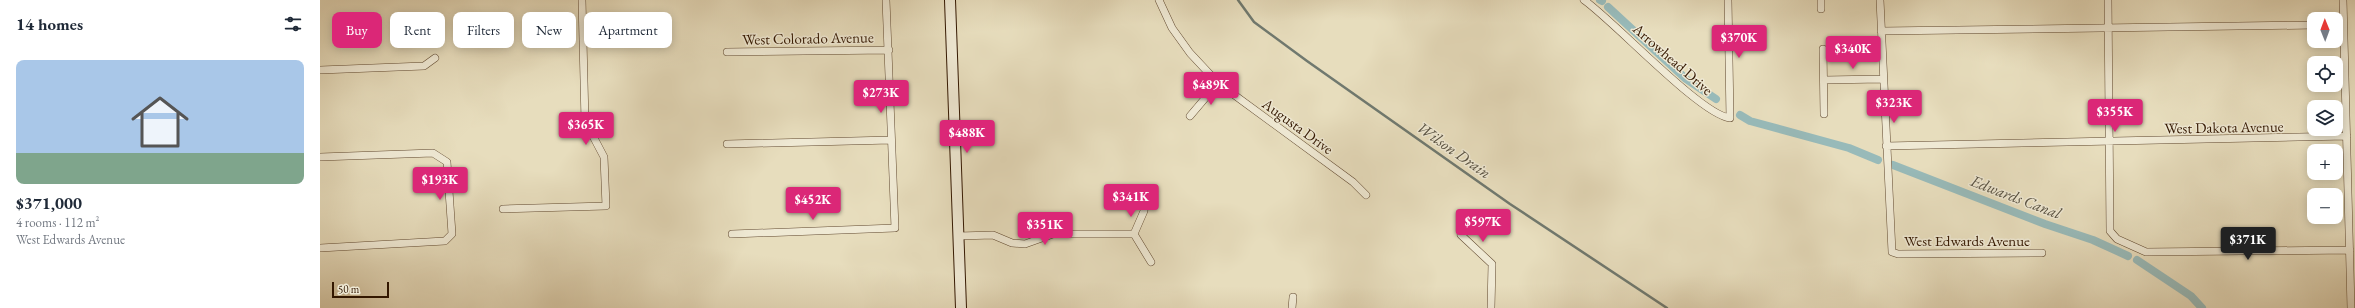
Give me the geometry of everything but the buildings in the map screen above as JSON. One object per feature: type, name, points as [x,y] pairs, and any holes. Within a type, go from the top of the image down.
[{"type":"main road","points":[[950,0],[961,308]]},
{"type":"street","points":[[503,209],[606,206],[604,157],[585,121],[582,0]]},
{"type":"street","points":[[732,234],[895,228],[886,0]]},
{"type":"street","name":"Augusta Drive","points":[[1159,0],[1172,28],[1190,53],[1218,84],[1353,182],[1366,196]]},
{"type":"street","name":"Arrowhead Drive","points":[[1584,0],[1600,11],[1683,88],[1706,105],[1730,118],[1728,0]]},
{"type":"street","points":[[1821,0],[1821,9]]},
{"type":"street","points":[[1880,0],[1882,79],[1886,146]]},
{"type":"street","points":[[2108,0],[2110,230],[2117,239],[2146,252],[2350,250]]},
{"type":"street","points":[[2342,12],[2343,0]]},
{"type":"street","points":[[1881,31],[2307,25]]},
{"type":"street","points":[[2342,48],[2347,136],[2351,308]]},
{"type":"street","points":[[1823,49],[1824,114]]},
{"type":"street","name":"West Colorado Avenue","points":[[727,52],[889,50]]},
{"type":"street","points":[[320,70],[424,66],[435,58]]},
{"type":"street","points":[[1824,80],[1882,79]]},
{"type":"street","points":[[1190,116],[1218,84]]},
{"type":"street","name":"West Dakota Avenue","points":[[1886,146],[2110,143],[2347,136]]},
{"type":"street","points":[[727,144],[891,140]]},
{"type":"street","name":"West Edwards Avenue","points":[[1886,146],[1892,252],[1898,254],[2042,253]]},
{"type":"street","points":[[320,156],[433,153],[447,162],[452,234],[445,242],[320,248]]},
{"type":"street","points":[[1134,234],[1144,211]]},
{"type":"street","points":[[959,236],[993,235],[1012,242],[1025,244],[1054,234],[1134,234]]},
{"type":"street","points":[[1134,234],[1151,262]]},
{"type":"street","points":[[1461,235],[1492,264],[1490,308]]},
{"type":"street","points":[[1292,308],[1293,297]]},
{"type":"waterway","name":"Wilson Drain","points":[[1238,0],[1254,22],[1307,61],[1510,204],[1667,308]]},
{"type":"waterway","name":"Edwards Canal","points":[[1608,7],[1686,79],[1716,99]]},
{"type":"waterway","name":"Edwards Canal","points":[[1740,115],[1750,121],[1849,148],[1878,160]]},
{"type":"waterway","name":"Edwards Canal","points":[[1893,165],[2045,224],[2093,240],[2128,256]]},
{"type":"waterway","name":"Edwards Canal","points":[[2137,260],[2191,296],[2202,308]]}]
